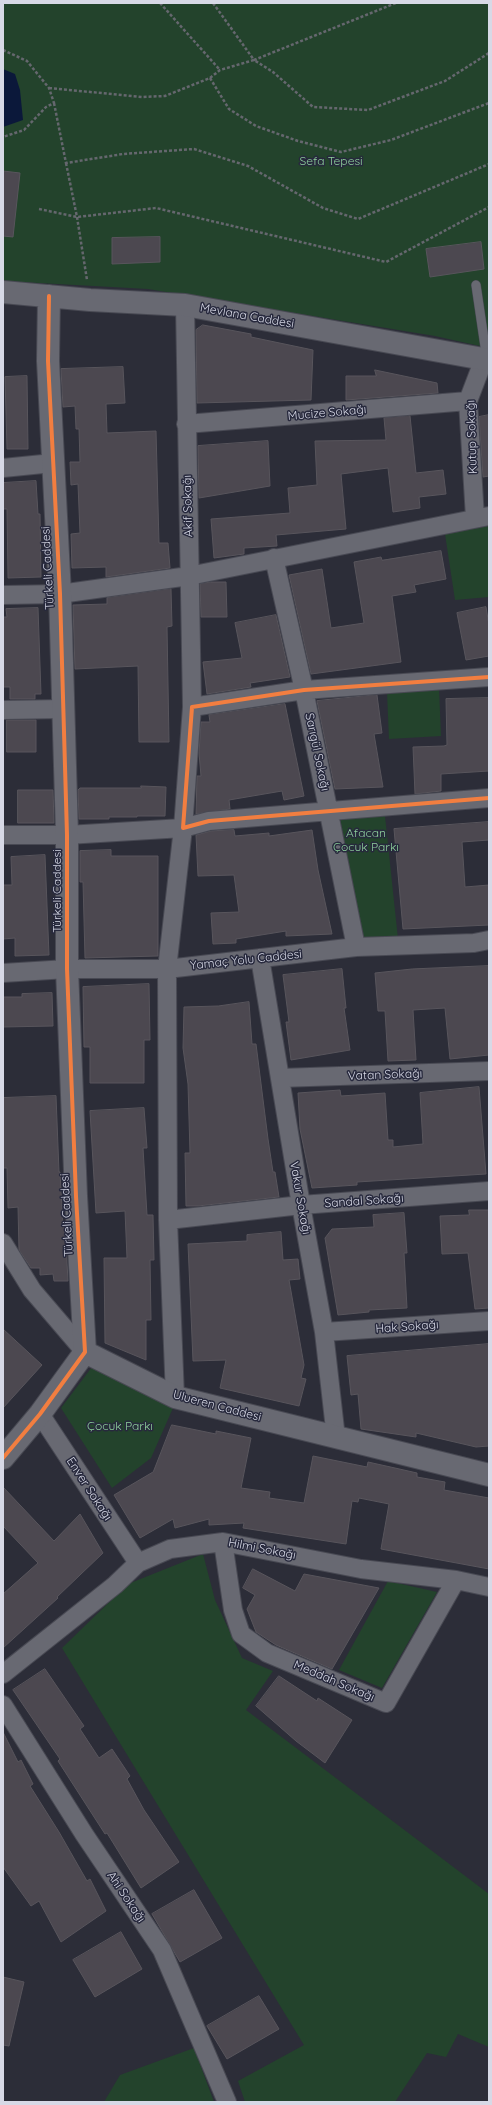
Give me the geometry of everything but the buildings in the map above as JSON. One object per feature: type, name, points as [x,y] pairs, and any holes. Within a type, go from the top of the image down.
[{"type":"street","name":"Mevlana Caddesi","points":[[3,292],[90,300],[185,305],[487,360]]},
{"type":"street","name":"Türkeli Caddesi","points":[[49,296],[48,361],[60,594],[67,835],[67,969],[76,1196],[85,1352]]},
{"type":"street","name":"Akif Sokağı","points":[[175,1397],[168,1220],[167,969],[183,828],[192,708],[185,305]]},
{"type":"street","name":"Kutup Sokağı","points":[[482,517],[468,401],[487,360]]},
{"type":"street","name":"Mucize Sokağı","points":[[186,424],[468,401]]},
{"type":"street","points":[[3,468],[54,463]]},
{"type":"street","points":[[3,596],[60,594],[190,576],[482,517]]},
{"type":"street","name":"Sarıgül Sokağı","points":[[274,558],[330,811],[356,947]]},
{"type":"street","points":[[192,708],[304,690],[489,677]]},
{"type":"street","points":[[3,710],[63,709]]},
{"type":"street","points":[[3,835],[67,835],[183,828],[209,821],[489,798]]},
{"type":"street","name":"Yamaç Yolu Caddesi","points":[[3,973],[67,969],[167,969],[356,947],[474,943],[489,940]]},
{"type":"street","name":"Vakur Sokağı","points":[[260,958],[301,1206],[324,1332],[336,1438]]},
{"type":"street","name":"Vatan Sokağı","points":[[280,1078],[489,1071]]},
{"type":"street","name":"Sandal Sokağı","points":[[168,1220],[301,1206],[489,1192]]},
{"type":"street","name":"Ulueren Caddesi","points":[[3,1243],[32,1290],[85,1352],[175,1397],[489,1475]]},
{"type":"street","name":"Hak Sokağı","points":[[324,1332],[489,1321]]},
{"type":"street","points":[[3,1458],[40,1414],[85,1352]]},
{"type":"street","name":"Enver Sokağı","points":[[40,1414],[138,1563]]},
{"type":"street","name":"Hilmi Sokağı","points":[[3,1674],[115,1585],[138,1563],[170,1550],[223,1542],[361,1569],[456,1580],[489,1587]]},
{"type":"street","name":"Meddah Sokağı","points":[[223,1542],[233,1610],[241,1634],[267,1653],[386,1703],[456,1580]]},
{"type":"street","name":"Ahi Sokağı","points":[[3,1705],[84,1834],[162,1950],[227,2102]]},
{"type":"lane","points":[[476,285],[487,360]]},
{"type":"path","points":[[160,3],[220,70]]},
{"type":"path","points":[[213,3],[254,60],[274,72],[313,107],[368,110],[445,80],[489,53]]},
{"type":"path","points":[[49,88],[142,97],[165,96],[210,78],[220,70],[254,60],[396,3]]},
{"type":"path","points":[[3,50],[27,62],[49,88],[54,103],[77,217],[90,300]]},
{"type":"path","points":[[210,78],[229,109],[256,126],[298,141],[341,152],[391,140],[489,103]]},
{"type":"path","points":[[3,137],[24,130],[46,107],[54,103]]},
{"type":"path","points":[[66,163],[124,154],[194,149],[248,166],[323,208],[358,219],[489,164]]},
{"type":"path","points":[[38,209],[77,217],[156,208],[386,262],[489,207]]},
{"type":"green space","name":"Sefa Tepesi","points":[[3,3],[489,3],[489,348],[435,336],[148,289],[3,281]]},
{"type":"green space","points":[[489,526],[489,597],[455,600],[445,534]]},
{"type":"green space","points":[[439,688],[441,736],[389,739],[387,693]]},
{"type":"green space","name":"Afacan Çocuk Parkı","points":[[385,816],[398,939],[362,940],[340,818]]},
{"type":"green space","name":"Çocuk Parkı","points":[[92,1367],[173,1408],[151,1458],[112,1488],[61,1408]]},
{"type":"green space","points":[[203,1554],[215,1600],[242,1658],[273,1671],[246,1710],[489,1894],[489,2047],[458,2034],[446,2057],[427,2053],[395,2102],[245,2102],[238,2081],[304,2045],[62,1648],[128,1584]]},
{"type":"green space","points":[[388,1581],[437,1592],[382,1688],[339,1670]]},
{"type":"green space","points":[[194,2048],[214,2102],[104,2102],[120,2075]]},
{"type":"water","points":[[3,69],[15,74],[20,90],[23,120],[3,127]]},
{"type":"cycle path","points":[[3,1458],[40,1414],[85,1352],[76,1196],[67,969],[67,835],[60,594],[48,361],[49,296]]},
{"type":"cycle path","points":[[489,677],[304,690],[192,707],[183,828],[209,821],[489,798]]}]
